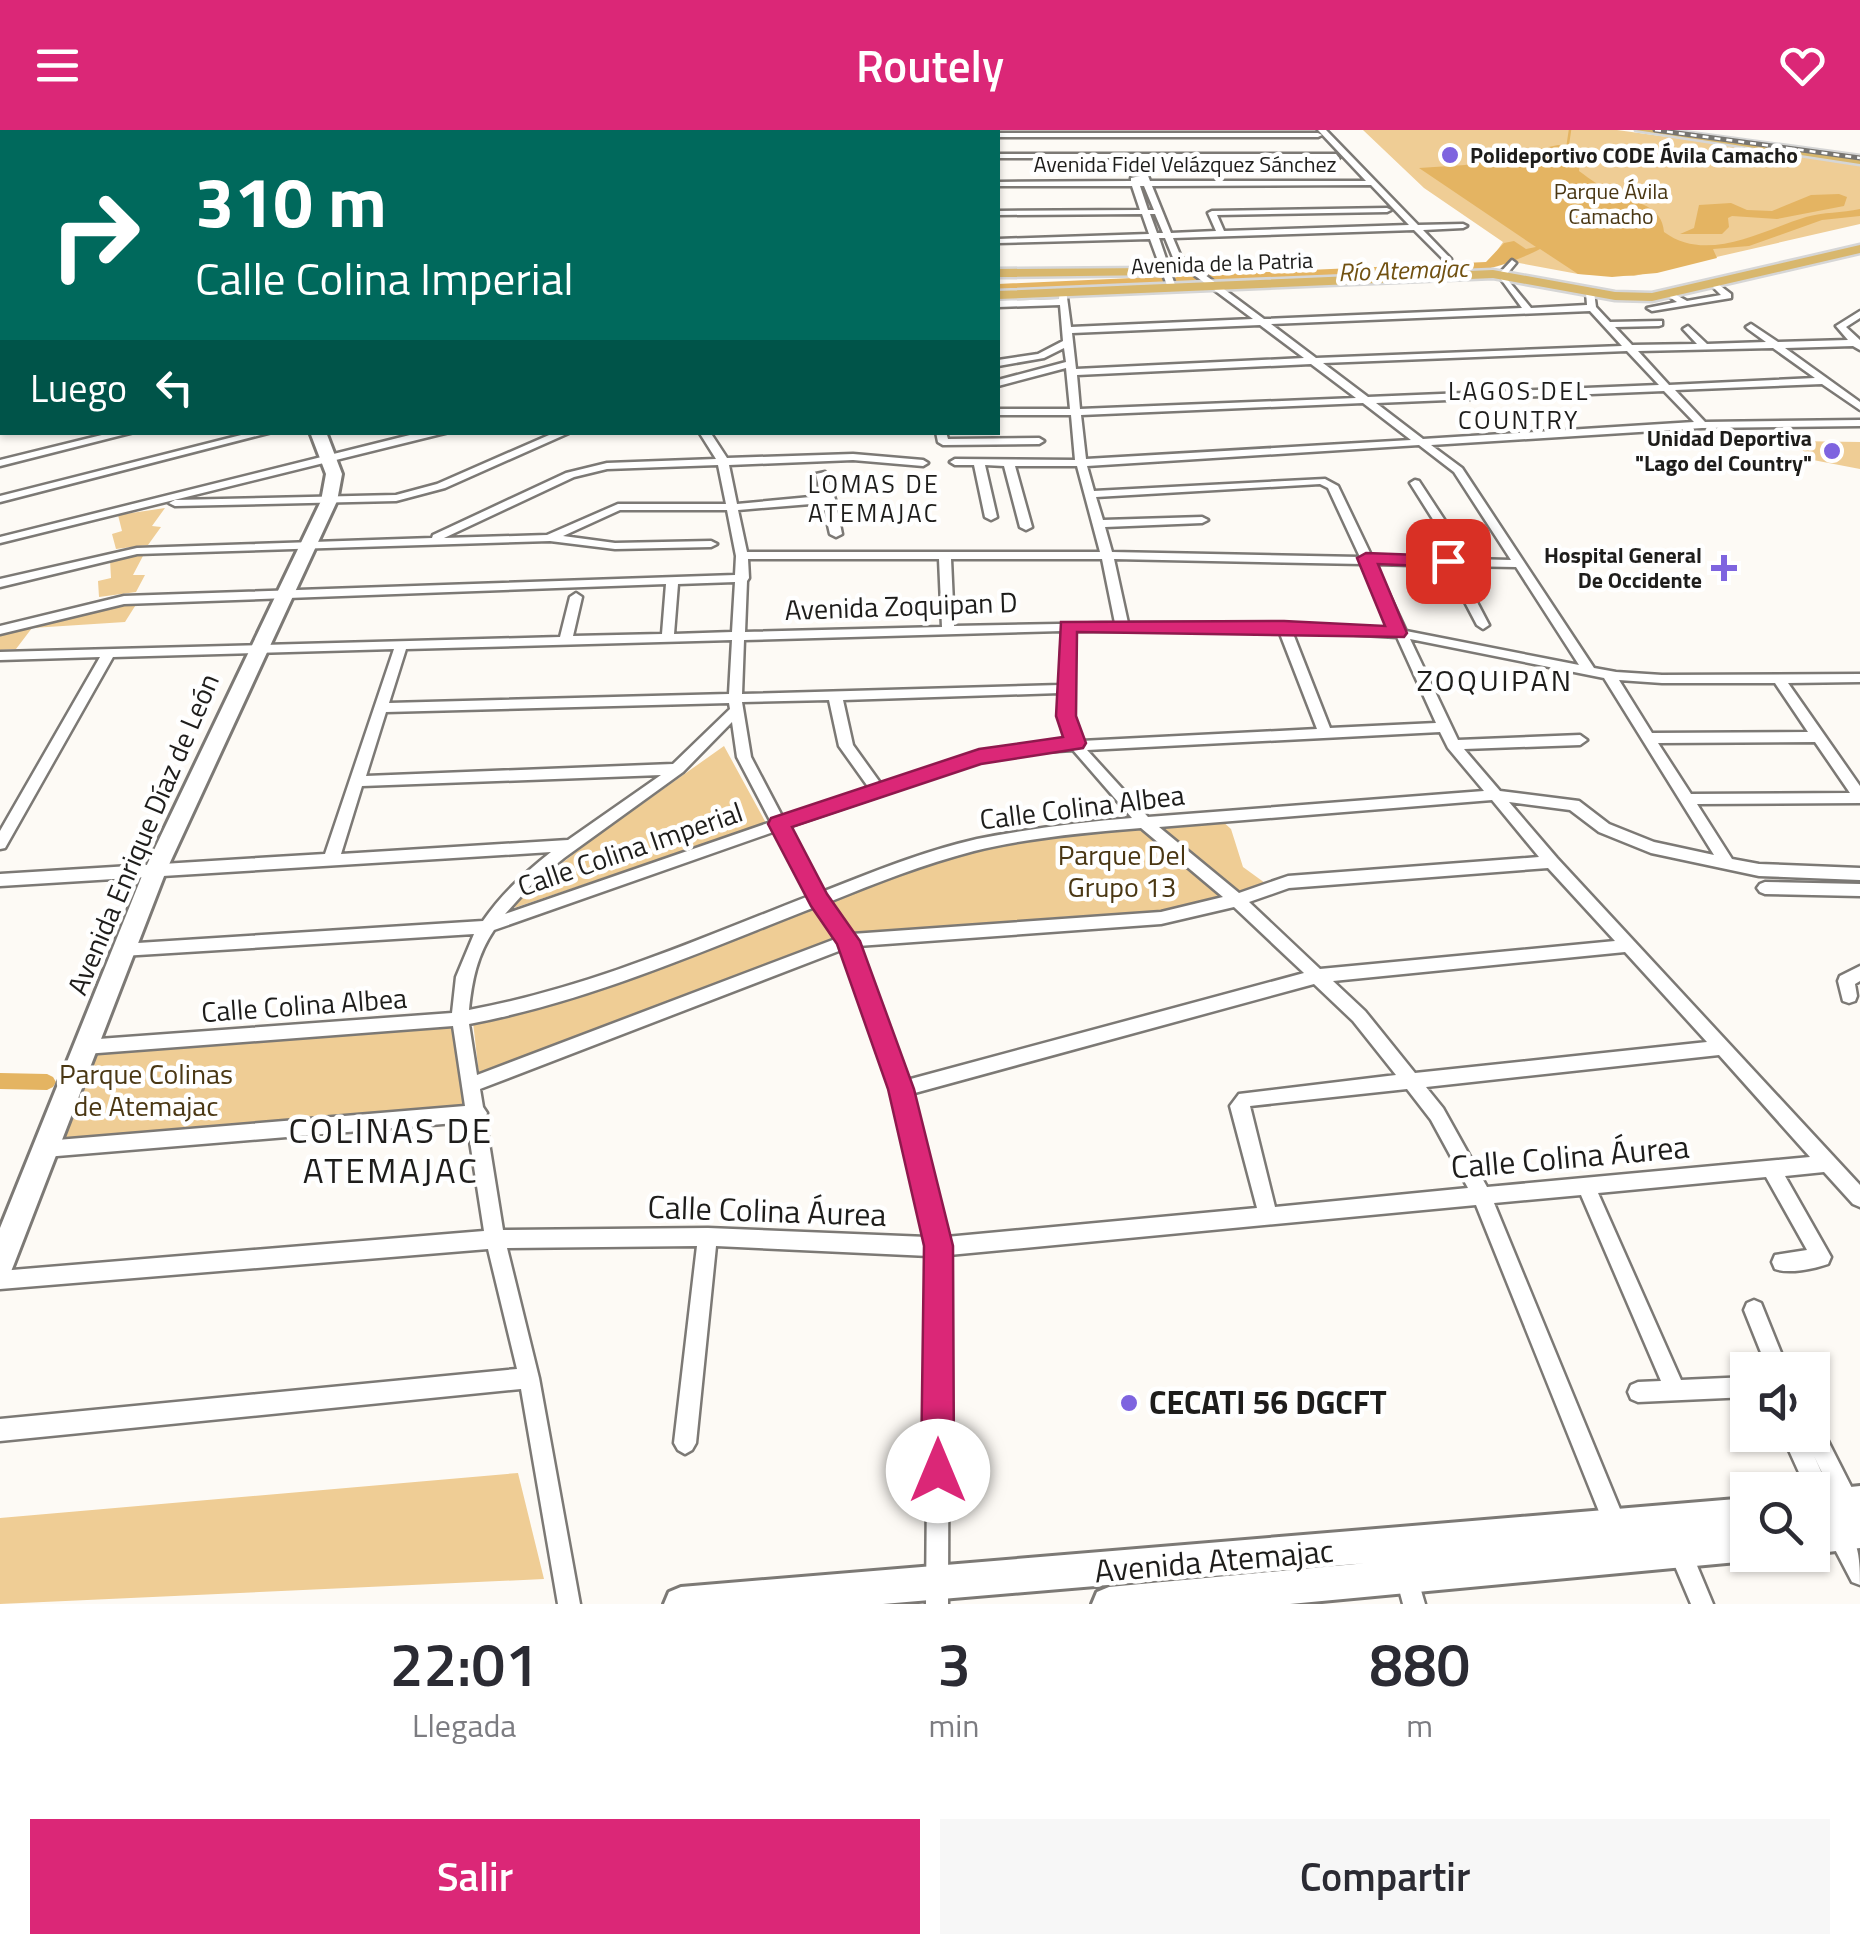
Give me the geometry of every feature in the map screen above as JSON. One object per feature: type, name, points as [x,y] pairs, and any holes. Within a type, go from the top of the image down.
[{"type":"main road","points":[[1642,130],[1860,156]]},
{"type":"main road","points":[[1676,132],[1843,158],[1826,152],[1860,156]]},
{"type":"main road","name":"Avenida de la Patria","points":[[1000,273],[1212,285],[1504,265],[1591,300],[1669,294],[1714,284],[1780,268],[1858,239]]},
{"type":"main road","name":"Avenida de la Patria","points":[[1000,295],[1064,297],[1196,272],[1442,261],[1635,282],[1858,239]]},
{"type":"main road","name":"Avenida Enrique Díaz de León","points":[[0,1264],[9,1216],[45,1149],[155,871],[328,501],[334,474],[319,435]]},
{"type":"main road","name":"Avenida Atemajac","points":[[1110,1604],[1410,1591],[1730,1518]]},
{"type":"main road","name":"Avenida Atemajac","points":[[680,1604],[937,1594],[1623,1543],[1680,1552],[1730,1546]]},
{"type":"street","points":[[1318,132],[1406,230],[1442,261]]},
{"type":"street","points":[[1000,135],[1318,132],[1418,230],[1442,261]]},
{"type":"street","points":[[1190,135],[1196,156]]},
{"type":"street","points":[[1000,156],[1336,156]]},
{"type":"street","points":[[1136,156],[1143,212],[1169,280]]},
{"type":"street","points":[[1141,181],[1172,252],[1458,470],[1590,671]]},
{"type":"street","name":"Avenida Fidel Velázquez Sánchez","points":[[1230,182],[1366,181]]},
{"type":"street","name":"Avenida Fidel Velázquez Sánchez","points":[[1000,182],[1366,181]]},
{"type":"street","points":[[1222,235],[1212,213],[1387,210]]},
{"type":"street","points":[[1000,213],[1157,212]]},
{"type":"street","points":[[1000,241],[1463,226]]},
{"type":"street","points":[[1504,265],[1528,310]]},
{"type":"street","points":[[1652,308],[1728,296],[1714,284]]},
{"type":"street","points":[[1669,294],[1686,304]]},
{"type":"street","points":[[1000,304],[1064,297],[1080,464],[1100,524],[1122,626]]},
{"type":"street","points":[[1066,330],[1528,310],[1591,300],[1608,326],[1702,425]]},
{"type":"street","points":[[1858,345],[1842,326],[1849,317],[1860,314]]},
{"type":"street","points":[[1608,326],[1659,324]]},
{"type":"street","points":[[1752,327],[1860,407]]},
{"type":"street","points":[[1688,330],[1706,348]]},
{"type":"street","points":[[1000,363],[1041,356],[1068,343]]},
{"type":"street","points":[[1000,383],[1070,368],[1858,345]]},
{"type":"street","points":[[1000,412],[1825,381]]},
{"type":"street","points":[[956,462],[1080,464],[1702,425],[1860,423]]},
{"type":"street","points":[[0,463],[117,435]]},
{"type":"street","points":[[0,499],[255,435]]},
{"type":"street","points":[[0,540],[430,435]]},
{"type":"street","points":[[146,504],[328,501],[417,494],[559,435]]},
{"type":"street","points":[[706,435],[723,462],[742,556],[736,704],[744,758],[819,900],[848,941],[901,1089],[938,1246],[937,1594]]},
{"type":"street","points":[[943,441],[1039,441]]},
{"type":"street","points":[[428,541],[570,475],[606,466],[853,457],[922,462]]},
{"type":"street","points":[[979,462],[992,517]]},
{"type":"street","points":[[1009,462],[1026,527]]},
{"type":"street","points":[[821,474],[836,534]]},
{"type":"street","points":[[1091,494],[1328,482],[1452,745],[1552,862],[1860,1198]]},
{"type":"street","points":[[1415,484],[1466,562]]},
{"type":"street","points":[[549,538],[618,507],[735,507],[829,498]]},
{"type":"street","points":[[1100,524],[1202,520]]},
{"type":"street","points":[[0,583],[137,551],[549,538],[615,546],[711,544]]},
{"type":"street","points":[[742,556],[1108,555],[1521,564]]},
{"type":"street","points":[[946,556],[948,630]]},
{"type":"street","points":[[1448,561],[1483,625]]},
{"type":"street","points":[[0,630],[124,600],[743,578]]},
{"type":"street","points":[[668,638],[672,580]]},
{"type":"street","points":[[566,640],[576,597]]},
{"type":"street","points":[[1068,626],[1066,716],[1076,743],[1144,822],[1237,900],[1359,1016],[1437,1114],[1482,1196],[1623,1543]]},
{"type":"street","name":"Avenida Zoquipan D","points":[[0,656],[1068,626],[1284,627],[1398,633],[1590,671],[1662,679],[1860,678]]},
{"type":"street","points":[[1284,627],[1324,732]]},
{"type":"street","points":[[331,860],[400,646]]},
{"type":"street","points":[[0,844],[108,654]]},
{"type":"street","points":[[1608,674],[1727,863]]},
{"type":"street","points":[[1778,678],[1860,798]]},
{"type":"street","points":[[380,708],[736,704],[835,696],[1065,689]]},
{"type":"street","points":[[835,696],[846,746],[878,790]]},
{"type":"street","points":[[569,1604],[529,1378],[495,1239],[478,1113],[460,1019],[464,971],[484,927],[510,892],[678,768],[736,704]]},
{"type":"street","name":"Calle Colina Imperial","points":[[122,950],[484,927],[979,757],[1076,743],[1444,727]]},
{"type":"street","points":[[1648,738],[1816,737]]},
{"type":"street","points":[[1452,745],[1580,740]]},
{"type":"street","points":[[358,781],[678,768]]},
{"type":"street","name":"Calle Colina Albea","points":[[85,1047],[460,1019],[518,1008],[595,986],[904,866],[1034,834],[1144,822],[1494,795],[1574,806],[1622,837],[1727,863],[1760,870],[1860,874]]},
{"type":"street","points":[[1686,799],[1860,798]]},
{"type":"street","points":[[0,880],[572,845]]},
{"type":"street","points":[[472,1084],[848,941],[1161,918],[1237,900],[1288,882],[1552,862]]},
{"type":"street","points":[[1765,888],[1860,890]]},
{"type":"street","points":[[901,1089],[1318,976],[1628,946]]},
{"type":"street","points":[[1850,996],[1846,981],[1860,973]]},
{"type":"street","points":[[1268,1216],[1240,1101],[1720,1048]]},
{"type":"street","points":[[45,1149],[478,1113]]},
{"type":"street","name":"Calle Colina Áurea","points":[[0,1280],[495,1239],[708,1237],[938,1246],[1830,1163]]},
{"type":"street","points":[[1771,1168],[1821,1257],[1782,1262]]},
{"type":"street","points":[[1586,1186],[1675,1390]]},
{"type":"street","points":[[685,1444],[708,1237]]},
{"type":"street","points":[[1754,1310],[1771,1352]]},
{"type":"street","points":[[0,1430],[529,1378]]},
{"type":"street","points":[[1638,1392],[1730,1388]]},
{"type":"street","points":[[1801,1452],[1837,1517],[1860,1574]]},
{"type":"street","points":[[1680,1552],[1702,1604]]},
{"type":"green space","name":"Parque Ávila Camacho","points":[[1363,130],[1617,130],[1860,163],[1860,224],[1634,276],[1578,274],[1492,258],[1503,242],[1424,188]]},
{"type":"green space","name":"Unidad Deportiva \"Lago del Country\"","points":[[1793,441],[1860,442],[1860,469],[1813,460]]},
{"type":"green space","points":[[165,508],[152,526],[161,527],[148,545],[116,549],[112,534],[122,531],[118,515]]},
{"type":"green space","points":[[144,554],[133,575],[145,575],[136,592],[99,597],[98,581],[111,578],[110,560]]},
{"type":"green space","points":[[137,603],[125,622],[32,628],[16,649],[0,650],[0,634]]},
{"type":"green space","points":[[724,746],[766,823],[514,908],[531,887],[597,836]]},
{"type":"green space","name":"Parque Del Grupo 13","points":[[1220,819],[1231,829],[1243,867],[1265,883],[1239,894],[1157,824]]},
{"type":"green space","name":"Parque Del Grupo 13","points":[[1140,826],[1223,897],[1154,913],[855,935],[832,901],[892,877],[1007,842]]},
{"type":"green space","points":[[812,905],[839,939],[479,1075],[473,1022]]},
{"type":"green space","name":"Parque Colinas de Atemajac","points":[[451,1024],[466,1107],[55,1140],[92,1051]]},
{"type":"green space","points":[[518,1473],[544,1579],[0,1604],[0,1518]]},
{"type":"water","name":"Río Atemajac","points":[[1558,145],[1581,148],[1579,171],[1610,192],[1653,210],[1664,232],[1698,245],[1754,236],[1812,215],[1860,209],[1860,216],[1822,220],[1749,246],[1713,249],[1717,258],[1657,273],[1612,277],[1578,274],[1540,249],[1481,270],[1000,290],[1000,284],[1486,262],[1504,243],[1514,241],[1526,249],[1536,247],[1419,168],[1465,165]]},
{"type":"water","points":[[1811,195],[1847,197],[1844,206],[1777,219],[1732,216],[1722,234],[1680,234],[1694,228],[1699,205],[1731,203],[1747,210],[1772,211]]},
{"type":"waterway","points":[[1567,150],[1570,130]]},
{"type":"waterway","points":[[0,1081],[47,1082]]},
{"type":"railway","points":[[1655,130],[1860,158]]},
{"type":"place","name":"Polideportivo CODE Ávila Camacho","points":[[1450,155]]},
{"type":"place","name":"Unidad Deportiva \"Lago del Country\"","points":[[1832,451]]},
{"type":"place","name":"Hospital General De Occidente","points":[[1724,568]]},
{"type":"place","name":"CECATI 56 DGCFT","points":[[1129,1403]]},
{"type":"district","name":"LAGOS DEL COUNTRY","points":[[1519,406]]},
{"type":"district","name":"LOMAS DE ATEMAJAC","points":[[874,498]]},
{"type":"district","name":"ZOQUIPAN","points":[[1495,681]]},
{"type":"district","name":"COLINAS DE ATEMAJAC","points":[[391,1151]]},
{"type":"route","points":[[938,1471],[938,1246],[901,1089],[848,941],[819,900],[779,824],[979,757],[1076,743],[1066,716],[1068,626],[1284,627],[1398,633],[1366,558],[1448,561]]}]
